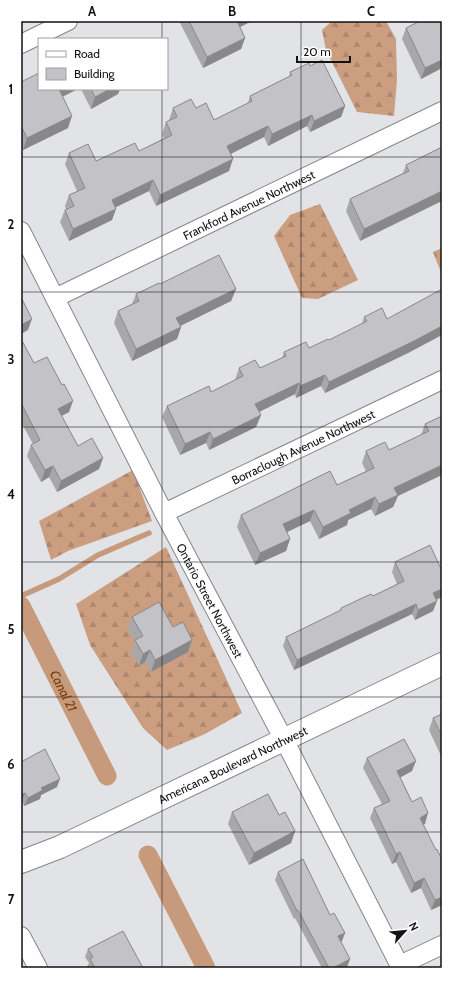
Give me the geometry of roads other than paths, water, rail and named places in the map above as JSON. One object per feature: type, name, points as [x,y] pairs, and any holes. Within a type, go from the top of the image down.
[{"type":"street","points":[[21,44],[68,21]]},
{"type":"street","name":"Frankford Avenue Northwest","points":[[55,298],[442,111]]},
{"type":"street","name":"Ontario Street Northwest","points":[[21,231],[164,512],[401,967]]},
{"type":"street","name":"Borraclough Avenue Northwest","points":[[164,512],[442,380]]},
{"type":"street","name":"Americana Boulevard Northwest","points":[[21,862],[60,847],[442,664]]},
{"type":"street","points":[[21,936],[38,968]]},
{"type":"street","points":[[401,967],[442,945]]},
{"type":"waterway","points":[[21,596],[59,579],[98,555],[149,533]]},
{"type":"waterway","name":"Canal 21","points":[[21,606],[107,776]]},
{"type":"waterway","name":"Canal 21","points":[[148,855],[206,968]]}]
